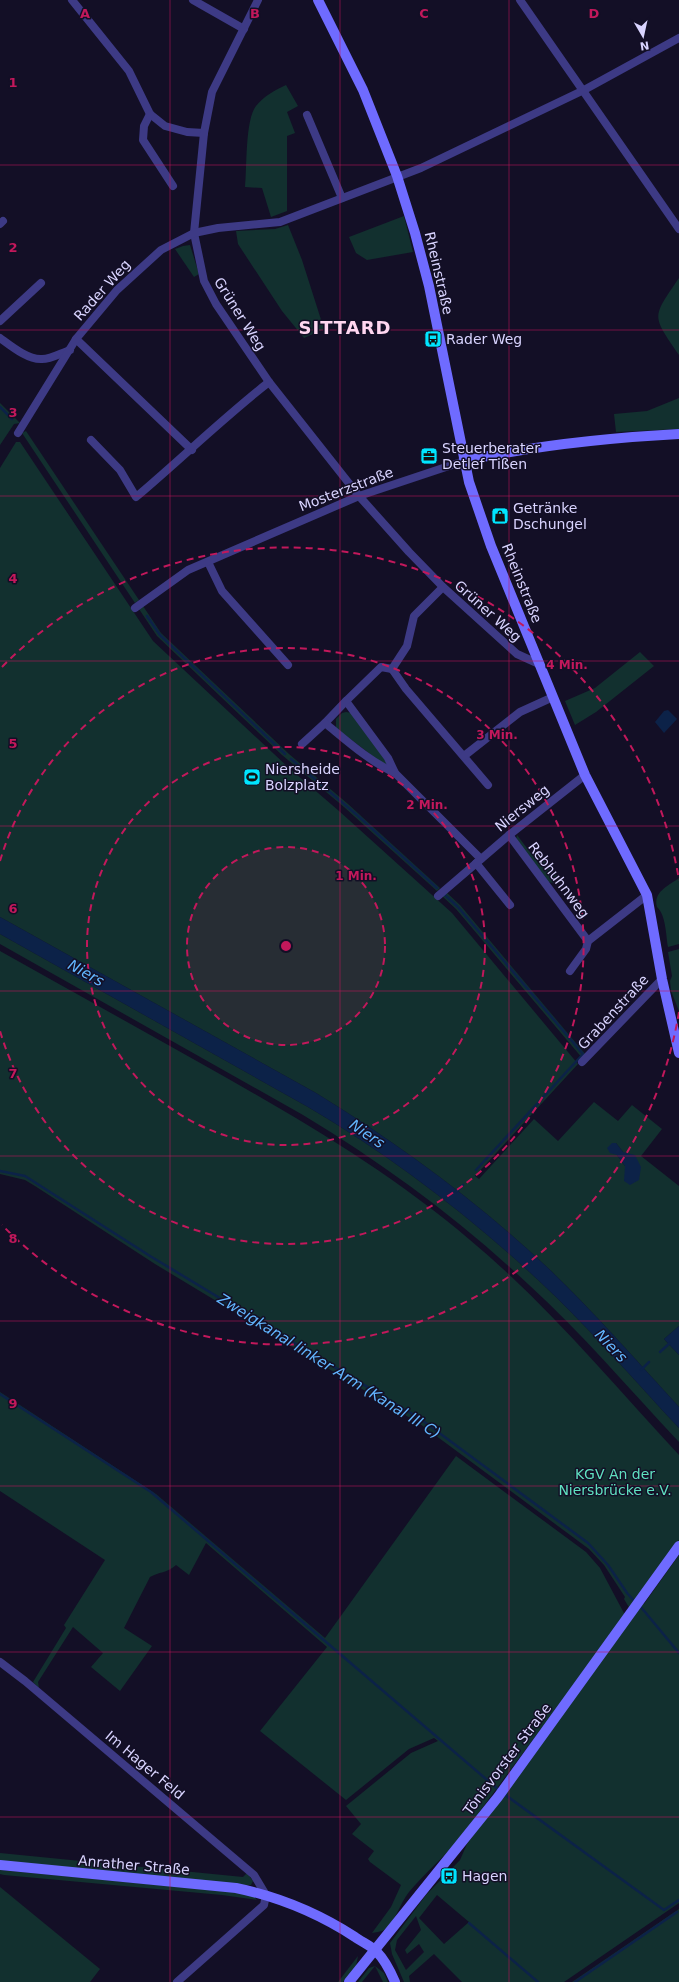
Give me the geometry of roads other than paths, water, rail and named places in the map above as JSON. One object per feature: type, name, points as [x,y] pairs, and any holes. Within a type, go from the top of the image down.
[{"type":"street","points":[[72,0],[129,71],[150,114],[165,126],[187,132],[204,133]]},
{"type":"street","points":[[193,0],[244,29]]},
{"type":"street","name":"Grüner Weg","points":[[258,0],[212,92],[204,133],[194,233],[204,281],[216,304],[269,382],[359,496],[442,587],[517,654],[539,664]]},
{"type":"street","name":"Rheinstraße","points":[[318,0],[363,90],[397,176],[416,233],[429,286],[464,462],[469,482],[491,546],[585,775],[646,895],[662,979],[679,1053]]},
{"type":"street","points":[[520,0],[584,90],[679,230]]},
{"type":"street","name":"Rader Weg","points":[[18,433],[76,339],[117,290],[161,250],[194,233],[218,228],[280,222],[421,168],[584,90],[679,38]]},
{"type":"street","points":[[150,114],[144,126],[143,140],[173,186]]},
{"type":"street","points":[[307,115],[342,198]]},
{"type":"street","points":[[0,321],[41,282]]},
{"type":"street","points":[[0,338],[18,350],[36,359],[45,359],[70,350]]},
{"type":"street","points":[[76,339],[192,450]]},
{"type":"street","points":[[91,440],[120,470],[136,497],[192,450],[239,406],[269,382]]},
{"type":"street","name":"Mosterzstraße","points":[[135,608],[188,570],[359,496],[464,462],[540,446],[612,437],[679,434]]},
{"type":"street","points":[[208,562],[222,591],[288,664]]},
{"type":"street","name":"Grüner Weg","points":[[392,669],[407,646],[414,616],[442,587]]},
{"type":"street","points":[[302,744],[381,667],[392,669],[488,785]]},
{"type":"street","points":[[464,756],[520,712],[553,697]]},
{"type":"street","points":[[346,701],[388,758],[395,773],[479,861],[510,905]]},
{"type":"street","points":[[325,723],[382,767],[395,773]]},
{"type":"street","name":"Niersweg","points":[[438,896],[509,835],[585,775]]},
{"type":"street","name":"Rebhuhnweg","points":[[509,835],[588,941]]},
{"type":"street","points":[[570,971],[586,949],[588,941],[646,895]]},
{"type":"street","name":"Grabenstraße","points":[[582,1062],[662,979]]},
{"type":"street","name":"Tönisvorster Straße","points":[[348,1982],[506,1787],[679,1546]]},
{"type":"street","name":"Im Hager Feld","points":[[0,1662],[25,1681],[254,1875],[266,1894]]},
{"type":"street","name":"Anrather Straße","points":[[0,1866],[236,1888],[266,1894],[320,1916],[375,1950],[388,1966],[396,1982]]},
{"type":"street","points":[[177,1982],[264,1905],[266,1894]]},
{"type":"water","points":[[668,710],[677,719],[664,733],[655,722],[664,711]]},
{"type":"water","name":"Niers","points":[[0,917],[316,1093],[377,1132],[436,1174],[521,1243],[548,1268],[615,1336],[679,1407],[679,1428],[592,1333],[556,1297],[483,1231],[455,1208],[369,1145],[308,1107],[0,934]]},
{"type":"water","points":[[612,1143],[616,1143],[623,1152],[635,1155],[641,1167],[639,1180],[630,1185],[624,1181],[625,1166],[617,1155],[610,1153],[607,1148]]},
{"type":"water","points":[[679,1326],[679,1355],[664,1339]]},
{"type":"waterway","points":[[0,407],[12,419]]},
{"type":"waterway","points":[[147,616],[160,635],[285,754]]},
{"type":"waterway","points":[[291,759],[357,815],[437,888]]},
{"type":"waterway","points":[[445,895],[458,907],[583,1054],[476,1170]]},
{"type":"waterway","name":"Zweigkanal linker Arm (Kanal III C)","points":[[0,1171],[25,1176],[150,1256],[419,1418],[588,1543],[608,1565],[627,1593],[636,1603]]},
{"type":"waterway","points":[[456,1192],[463,1185]]},
{"type":"waterway","points":[[660,1352],[670,1343]]},
{"type":"waterway","points":[[641,1370],[649,1362]]},
{"type":"waterway","points":[[0,1394],[151,1492],[500,1791]]},
{"type":"waterway","name":"Zweigkanal linker Arm (Kanal III C)","points":[[640,1606],[679,1653]]},
{"type":"waterway","points":[[504,1794],[664,1910],[679,1900]]},
{"type":"waterway","points":[[575,1982],[677,1912]]},
{"type":"waterway","points":[[469,1923],[538,1982]]},
{"type":"place","name":"Rader Weg","points":[[433,339]]},
{"type":"place","name":"Steuerberater Detlef Tißen","points":[[429,456]]},
{"type":"place","name":"Getränke Dschungel","points":[[500,516]]},
{"type":"place","name":"Niersheide Bolzplatz","points":[[252,777]]},
{"type":"place","name":"Hagen","points":[[449,1876]]},
{"type":"district","name":"SITTARD","points":[[345,327]]},
{"type":"park label","name":"KGV An der Niersbrücke e.V.","points":[[615,1482]]}]
